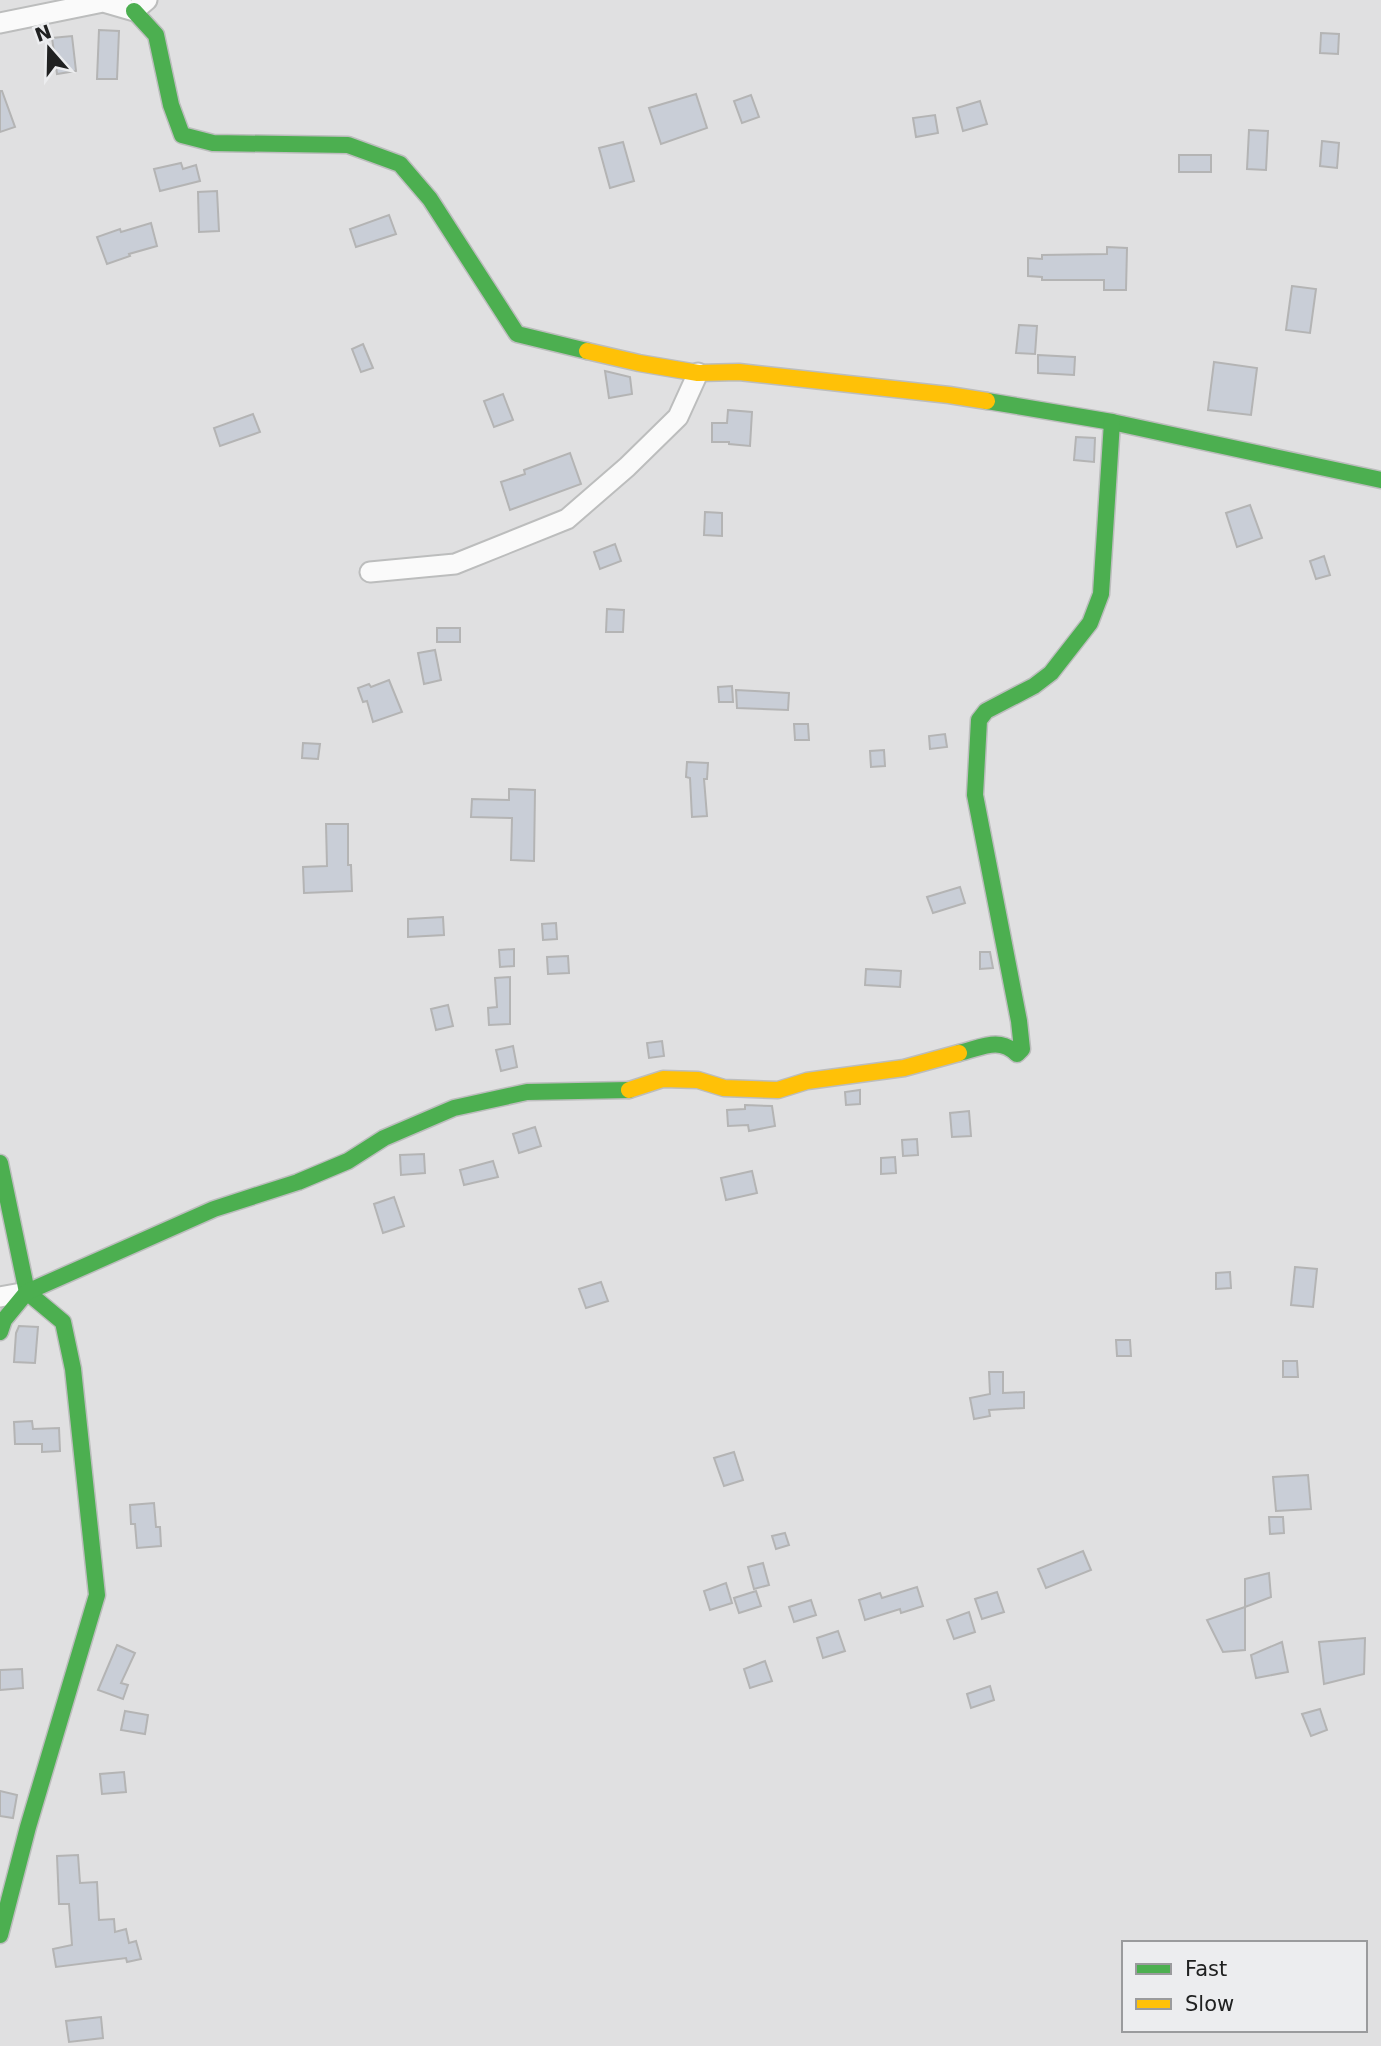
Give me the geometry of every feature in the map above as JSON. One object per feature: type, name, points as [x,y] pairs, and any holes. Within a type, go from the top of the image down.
[{"type":"street","points":[[0,23],[103,2],[140,6],[156,35],[171,105],[182,135],[213,143],[348,145],[400,164],[430,199],[517,334],[639,363],[698,373],[739,372],[949,395],[1112,422],[1381,480]]},
{"type":"street","points":[[370,572],[455,564],[567,519],[627,467],[678,417],[698,373]]},
{"type":"street","points":[[0,1297],[27,1292],[214,1209],[298,1182],[348,1161],[384,1138],[454,1108],[527,1092],[627,1091],[663,1079],[698,1080],[724,1088],[778,1090],[807,1081],[904,1068],[999,1044],[1009,1046],[1017,1054],[1021,1052],[1019,1021],[975,795],[979,720],[986,711],[1034,687],[1051,673],[1090,622],[1101,594],[1112,422]]},
{"type":"street","points":[[0,1163],[27,1292],[63,1322],[73,1369],[97,1595],[28,1827],[0,1935]]},
{"type":"street","points":[[0,1332],[4,1320],[27,1292]]},
{"type":"building","points":[[99,30],[119,31],[117,79],[97,79]]},
{"type":"building","points":[[1321,33],[1339,34],[1338,54],[1320,53]]},
{"type":"building","points":[[72,36],[76,71],[57,74],[52,38]]},
{"type":"building","points":[[0,91],[15,127],[0,132]]},
{"type":"building","points":[[696,94],[707,128],[661,144],[649,108]]},
{"type":"building","points":[[751,95],[759,117],[742,123],[734,101]]},
{"type":"building","points":[[980,101],[987,124],[963,131],[957,108]]},
{"type":"building","points":[[935,115],[938,133],[916,137],[913,118]]},
{"type":"building","points":[[1249,130],[1268,131],[1266,170],[1247,169]]},
{"type":"building","points":[[1322,141],[1339,143],[1337,168],[1320,166]]},
{"type":"building","points":[[623,142],[634,181],[610,188],[599,148]]},
{"type":"building","points":[[1179,155],[1211,155],[1211,172],[1179,172]]},
{"type":"building","points":[[181,163],[183,169],[196,165],[200,181],[160,191],[154,169]]},
{"type":"building","points":[[217,191],[219,231],[199,232],[198,192]]},
{"type":"building","points":[[389,215],[396,234],[356,247],[350,229]]},
{"type":"building","points":[[151,223],[157,246],[107,264],[97,237]]},
{"type":"building","points":[[1107,247],[1127,248],[1126,290],[1104,290],[1104,280],[1042,280],[1042,277],[1028,276],[1028,258],[1042,259],[1042,255],[1107,254]]},
{"type":"building","points":[[1292,286],[1316,289],[1310,333],[1286,330]]},
{"type":"building","points":[[1019,325],[1037,326],[1035,354],[1016,353]]},
{"type":"building","points":[[363,344],[373,368],[361,372],[352,349]]},
{"type":"building","points":[[1038,355],[1075,357],[1074,375],[1038,373]]},
{"type":"building","points":[[1214,362],[1257,368],[1251,415],[1208,410]]},
{"type":"building","points":[[605,371],[630,377],[632,394],[609,398]]},
{"type":"building","points":[[503,394],[513,420],[494,427],[484,401]]},
{"type":"building","points":[[728,410],[752,412],[750,446],[712,442],[712,423],[727,423]]},
{"type":"building","points":[[253,414],[260,432],[220,446],[214,428]]},
{"type":"building","points":[[1076,437],[1095,438],[1094,462],[1074,460]]},
{"type":"building","points":[[570,453],[581,484],[510,510],[501,482],[525,474],[524,470]]},
{"type":"building","points":[[1250,505],[1262,538],[1237,547],[1226,513]]},
{"type":"building","points":[[705,512],[722,513],[722,536],[704,535]]},
{"type":"building","points":[[615,544],[621,561],[600,569],[594,552]]},
{"type":"building","points":[[1324,556],[1330,575],[1316,579],[1310,561]]},
{"type":"building","points":[[607,609],[624,610],[623,632],[606,632]]},
{"type":"building","points":[[437,628],[460,628],[460,642],[437,642]]},
{"type":"building","points":[[435,650],[441,680],[424,684],[418,653]]},
{"type":"building","points":[[389,680],[402,712],[373,722],[367,701],[363,702],[358,688],[369,684],[371,687]]},
{"type":"building","points":[[732,686],[733,702],[719,702],[718,687]]},
{"type":"building","points":[[736,690],[789,693],[788,710],[737,708]]},
{"type":"building","points":[[794,724],[808,724],[809,740],[795,740]]},
{"type":"building","points":[[945,734],[947,747],[930,749],[929,736]]},
{"type":"building","points":[[303,743],[320,744],[318,759],[302,758]]},
{"type":"building","points":[[884,750],[885,766],[871,767],[870,751]]},
{"type":"building","points":[[687,762],[708,763],[707,779],[704,779],[707,816],[692,817],[690,778],[686,777]]},
{"type":"building","points":[[509,789],[535,790],[534,861],[511,860],[512,818],[471,817],[472,799],[509,800]]},
{"type":"building","points":[[326,824],[348,824],[348,865],[351,865],[352,891],[304,893],[303,867],[327,866]]},
{"type":"building","points":[[960,887],[965,903],[933,913],[927,897]]},
{"type":"building","points":[[443,917],[444,935],[408,937],[408,919]]},
{"type":"building","points":[[556,923],[557,939],[543,940],[542,924]]},
{"type":"building","points":[[514,949],[514,966],[500,967],[499,950]]},
{"type":"building","points":[[980,952],[990,952],[993,968],[980,969]]},
{"type":"building","points":[[568,956],[569,973],[548,974],[547,957]]},
{"type":"building","points":[[866,969],[901,971],[900,987],[865,985]]},
{"type":"building","points":[[510,977],[510,1024],[489,1025],[488,1008],[497,1007],[495,978]]},
{"type":"building","points":[[448,1005],[453,1026],[436,1030],[431,1009]]},
{"type":"building","points":[[662,1041],[664,1056],[649,1058],[647,1043]]},
{"type":"building","points":[[513,1046],[517,1067],[501,1071],[496,1050]]},
{"type":"building","points":[[860,1090],[860,1104],[846,1105],[845,1092]]},
{"type":"building","points":[[745,1105],[772,1106],[775,1126],[749,1131],[748,1125],[728,1126],[727,1110],[745,1109]]},
{"type":"building","points":[[969,1111],[971,1136],[952,1137],[950,1113]]},
{"type":"building","points":[[535,1127],[541,1146],[519,1153],[513,1134]]},
{"type":"building","points":[[917,1139],[918,1155],[903,1156],[902,1140]]},
{"type":"building","points":[[424,1154],[425,1173],[401,1175],[400,1155]]},
{"type":"building","points":[[895,1157],[896,1173],[881,1174],[881,1158]]},
{"type":"building","points":[[493,1161],[498,1177],[464,1185],[460,1170]]},
{"type":"building","points":[[752,1171],[757,1193],[726,1200],[721,1178]]},
{"type":"building","points":[[394,1197],[404,1226],[383,1233],[374,1204]]},
{"type":"building","points":[[1295,1267],[1317,1269],[1313,1307],[1291,1305]]},
{"type":"building","points":[[1230,1272],[1231,1288],[1216,1289],[1216,1273]]},
{"type":"building","points":[[601,1282],[608,1301],[586,1308],[579,1289]]},
{"type":"building","points":[[19,1326],[38,1327],[35,1363],[14,1362]]},
{"type":"building","points":[[1116,1340],[1130,1340],[1131,1356],[1117,1356]]},
{"type":"building","points":[[1283,1361],[1297,1361],[1298,1377],[1283,1377]]},
{"type":"building","points":[[989,1372],[1003,1372],[1003,1393],[1024,1392],[1024,1408],[989,1410],[990,1416],[974,1419],[970,1398],[990,1394]]},
{"type":"building","points":[[32,1421],[33,1429],[59,1428],[60,1451],[42,1452],[42,1444],[15,1444],[14,1422]]},
{"type":"building","points":[[734,1452],[743,1480],[724,1486],[714,1458]]},
{"type":"building","points":[[1308,1475],[1311,1509],[1276,1511],[1273,1477]]},
{"type":"building","points":[[154,1503],[161,1546],[137,1548],[130,1505]]},
{"type":"building","points":[[1269,1517],[1283,1517],[1284,1533],[1270,1534]]},
{"type":"building","points":[[785,1533],[789,1545],[776,1549],[772,1536]]},
{"type":"building","points":[[1083,1551],[1091,1570],[1046,1588],[1038,1569]]},
{"type":"building","points":[[763,1563],[769,1585],[754,1589],[748,1567]]},
{"type":"building","points":[[1269,1573],[1271,1597],[1245,1607],[1245,1579]]},
{"type":"building","points":[[726,1583],[732,1603],[710,1610],[704,1591]]},
{"type":"building","points":[[917,1587],[923,1606],[901,1613],[900,1609],[865,1620],[859,1600],[880,1593],[882,1598]]},
{"type":"building","points":[[756,1591],[761,1606],[739,1613],[734,1598]]},
{"type":"building","points":[[997,1592],[1004,1612],[982,1619],[975,1599]]},
{"type":"building","points":[[811,1600],[816,1615],[794,1622],[789,1607]]},
{"type":"building","points":[[1245,1607],[1245,1650],[1223,1652],[1207,1620]]},
{"type":"building","points":[[969,1612],[975,1632],[954,1639],[947,1620]]},
{"type":"building","points":[[838,1631],[845,1651],[823,1658],[817,1638]]},
{"type":"building","points":[[1365,1638],[1364,1674],[1324,1684],[1319,1642]]},
{"type":"building","points":[[1282,1642],[1288,1672],[1256,1678],[1251,1655]]},
{"type":"building","points":[[117,1645],[135,1653],[121,1683],[128,1685],[123,1699],[98,1690]]},
{"type":"building","points":[[765,1661],[772,1681],[750,1688],[744,1669]]},
{"type":"building","points":[[22,1669],[23,1688],[0,1690],[0,1670]]},
{"type":"building","points":[[990,1686],[994,1700],[971,1708],[967,1694]]},
{"type":"building","points":[[1320,1709],[1327,1730],[1311,1736],[1302,1714]]},
{"type":"building","points":[[125,1711],[148,1715],[145,1734],[121,1730]]},
{"type":"building","points":[[124,1772],[126,1792],[102,1794],[100,1774]]},
{"type":"building","points":[[0,1791],[17,1795],[13,1818],[0,1816]]},
{"type":"building","points":[[78,1855],[80,1883],[97,1882],[99,1920],[114,1919],[115,1932],[126,1929],[129,1943],[136,1941],[141,1959],[127,1962],[126,1958],[56,1967],[53,1949],[72,1945],[69,1904],[59,1904],[57,1856]]},
{"type":"building","points":[[101,2017],[103,2038],[69,2042],[66,2021]]},
{"type":"traffic: fast","points":[[134,11],[156,35],[171,105],[182,135],[213,143],[348,145],[400,164],[430,199],[517,334],[587,351]]},
{"type":"traffic: fast","points":[[987,401],[1112,422],[1381,480]]},
{"type":"traffic: fast","points":[[959,1053],[997,1044],[1017,1054],[1022,1049],[1019,1021],[975,795],[979,720],[986,711],[1034,686],[1051,673],[1090,623],[1101,594],[1112,422]]},
{"type":"traffic: fast","points":[[0,1332],[4,1320],[27,1292],[214,1209],[298,1182],[348,1161],[384,1138],[454,1108],[527,1092],[629,1090]]},
{"type":"traffic: fast","points":[[0,1163],[27,1292],[63,1322],[73,1369],[97,1595],[28,1827],[0,1935]]},
{"type":"traffic: slow","points":[[587,351],[698,373],[739,372],[987,401]]},
{"type":"traffic: slow","points":[[629,1090],[663,1079],[698,1080],[724,1088],[778,1090],[807,1081],[904,1068],[959,1053]]}]
